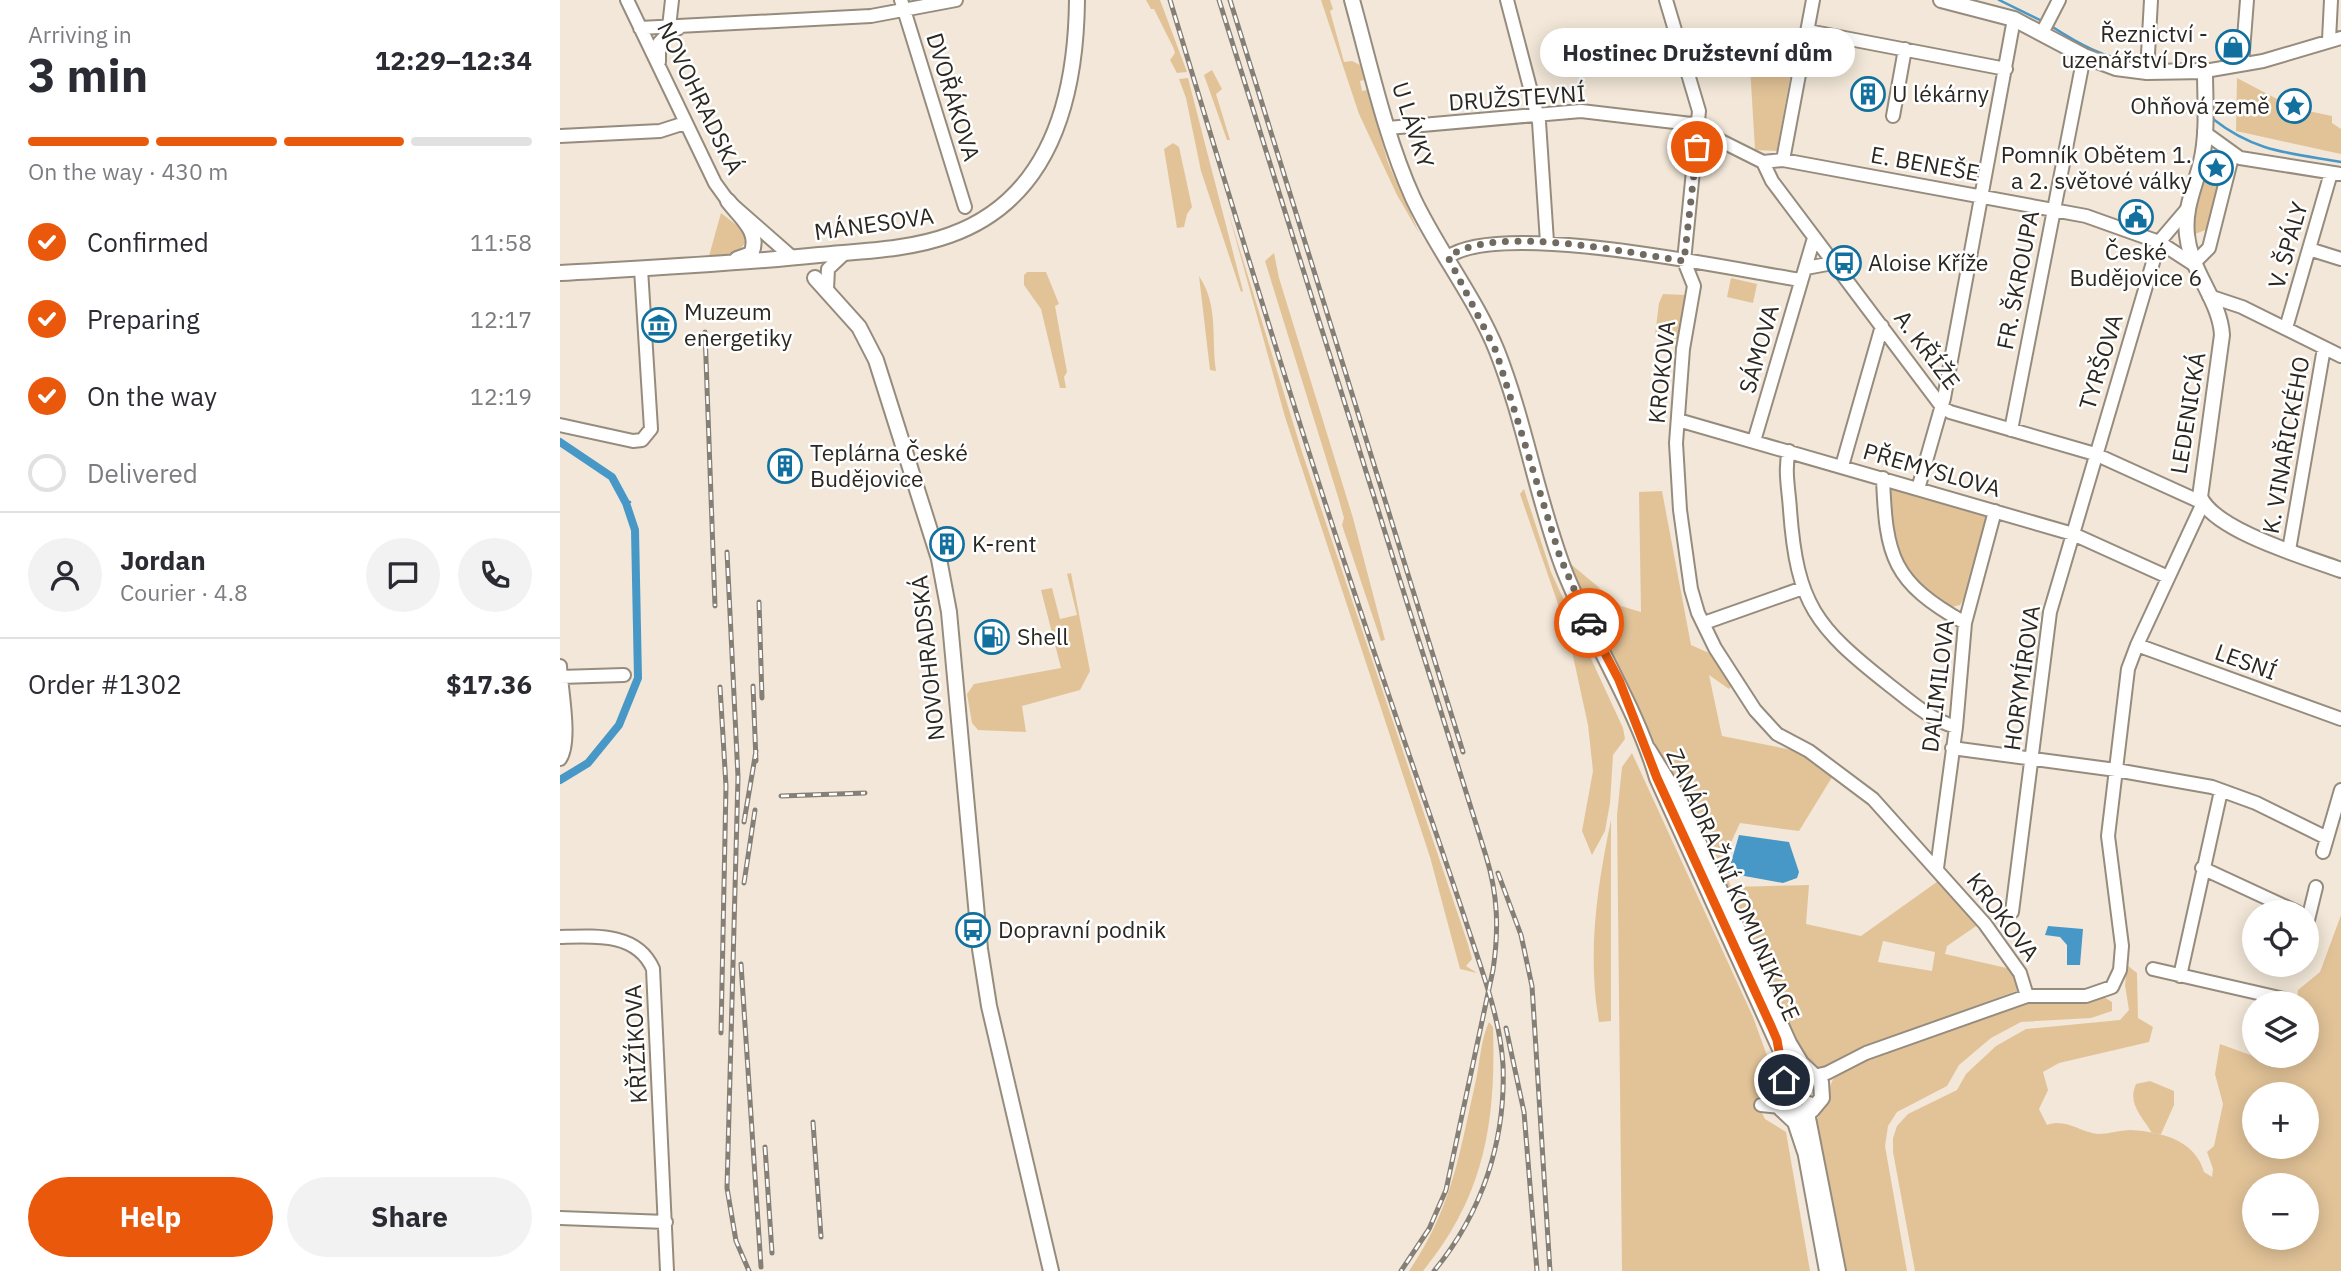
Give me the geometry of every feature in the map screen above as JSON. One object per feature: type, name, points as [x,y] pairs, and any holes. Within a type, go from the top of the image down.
[{"type":"main road","name":"MÁNESOVA","points":[[560,273],[845,253],[918,243],[949,235],[978,223],[1003,206],[1026,183],[1049,149],[1057,130],[1072,61],[1077,0]]},
{"type":"main road","name":"U LÁVKY","points":[[1352,0],[1388,128],[1413,197],[1448,257]]},
{"type":"main road","points":[[1941,0],[2045,26],[2084,56],[2116,68],[2147,72],[2205,71]]},
{"type":"main road","name":"LEDENICKÁ","points":[[2205,71],[2201,162],[2188,208],[2187,235],[2193,264],[2219,318],[2222,335],[2199,483],[2203,503],[2227,523],[2341,570]]},
{"type":"main road","points":[[725,263],[751,254],[756,241],[754,232],[728,201]]},
{"type":"main road","name":"ZANÁDRAŽNÍ KOMUNIKACE","points":[[1448,257],[1496,351],[1564,569],[1648,749],[1657,778],[1783,1042],[1796,1068],[1813,1079]]},
{"type":"main road","name":"NOVOHRADSKÁ","points":[[793,258],[827,289],[859,327],[871,349],[898,421],[939,559],[949,612],[975,904],[985,983],[1051,1271]]},
{"type":"main road","name":"ZANÁDRAŽNÍ KOMUNIKACE","points":[[1783,1042],[1784,1095],[1788,1107]]},
{"type":"main road","points":[[1784,1082],[1813,1079],[1816,1091],[1788,1107],[1801,1122],[1810,1149],[1838,1271]]},
{"type":"main road","points":[[1810,1149],[1827,1271]]},
{"type":"street","name":"NOVOHRADSKÁ","points":[[627,0],[715,183],[728,201],[793,258]]},
{"type":"street","points":[[669,27],[673,0]]},
{"type":"street","points":[[640,28],[828,20],[902,5],[956,0]]},
{"type":"street","points":[[1507,0],[1537,115],[1548,242]]},
{"type":"street","name":"KROKOVA","points":[[1665,0],[1697,104],[1700,125],[1684,261],[1694,286],[1683,349],[1676,443],[1680,510],[1691,589],[1703,623],[1755,710],[1777,734],[1809,751],[1874,799],[1985,924],[2020,973],[2027,996]]},
{"type":"street","points":[[1783,160],[1813,0]]},
{"type":"street","points":[[2045,26],[2059,0]]},
{"type":"street","points":[[2147,72],[2151,0]]},
{"type":"street","points":[[2242,64],[2247,0]]},
{"type":"street","points":[[2205,71],[2335,39],[2331,0]]},
{"type":"street","name":"DVOŘÁKOVA","points":[[902,5],[965,207]]},
{"type":"street","points":[[1918,489],[1942,407],[2014,19]]},
{"type":"street","points":[[664,79],[657,50],[659,43],[668,33],[685,26]]},
{"type":"street","points":[[1808,31],[2006,69]]},
{"type":"street","points":[[1893,116],[1905,49]]},
{"type":"street","name":"FR. ŠKROUPA","points":[[2011,430],[2084,56]]},
{"type":"street","name":"DRUŽSTEVNÍ","points":[[1388,128],[1581,111],[1700,125],[1734,149],[1763,162]]},
{"type":"street","points":[[560,136],[660,131],[685,123]]},
{"type":"street","points":[[2204,132],[2240,158],[2336,174]]},
{"type":"street","points":[[2193,264],[2210,245],[2233,153]]},
{"type":"street","name":"E. BENEŠE","points":[[1763,162],[1783,160],[2086,216],[2159,242],[2193,264]]},
{"type":"street","name":"A. KŘÍŽE","points":[[1763,162],[1772,181],[1942,407],[1950,412],[2095,454],[2203,503]]},
{"type":"street","name":"V. ŠPÁLY","points":[[2286,328],[2309,249],[2336,174]]},
{"type":"street","name":"LEDENICKÁ","points":[[2159,242],[2188,208]]},
{"type":"street","name":"SÁMOVA","points":[[1754,441],[1814,238]]},
{"type":"street","points":[[1448,257],[1463,248],[1548,242],[1803,274],[1833,263]]},
{"type":"street","name":"TYRŠOVA","points":[[2095,454],[2159,242]]},
{"type":"street","points":[[2309,249],[2341,259]]},
{"type":"street","points":[[827,289],[828,269],[845,253]]},
{"type":"street","points":[[560,425],[633,441],[642,439],[651,429],[641,268]]},
{"type":"street","points":[[2208,296],[2242,307],[2341,356]]},
{"type":"street","points":[[1842,466],[1882,326]]},
{"type":"street","name":"K. VINAŘICKÉHO","points":[[2288,550],[2324,348]]},
{"type":"street","name":"PŘEMYSLOVA","points":[[1678,420],[2073,534],[2168,577]]},
{"type":"street","points":[[1788,451],[1793,550],[1803,588],[1818,617],[1839,645],[1934,720],[1956,727]]},
{"type":"street","name":"HORYMÍROVA","points":[[2012,912],[2050,612],[2095,454]]},
{"type":"street","points":[[1883,478],[1887,540],[1896,564],[1925,596],[1965,623]]},
{"type":"street","points":[[1813,1079],[1866,1053],[2027,996],[2091,995],[2112,987],[2118,977],[2122,930],[2108,836],[2128,669],[2203,503]]},
{"type":"street","name":"DALIMILOVA","points":[[1937,869],[1956,727],[1965,623],[1996,511]]},
{"type":"street","points":[[1703,623],[1803,588]]},
{"type":"street","name":"LESNÍ","points":[[2137,645],[2341,719]]},
{"type":"street","points":[[560,666],[565,730],[564,752],[560,759]]},
{"type":"street","points":[[560,677],[624,675]]},
{"type":"street","points":[[1952,748],[2116,769],[2221,791],[2256,803],[2327,838]]},
{"type":"street","points":[[2323,852],[2341,790]]},
{"type":"street","points":[[2180,976],[2221,791]]},
{"type":"street","points":[[2202,868],[2268,900]]},
{"type":"street","points":[[2311,900],[2316,887]]},
{"type":"street","name":"KŘIŽÍKOVA","points":[[560,937],[606,936],[623,941],[645,956],[653,969],[667,1271]]},
{"type":"street","points":[[2153,969],[2259,991]]},
{"type":"street","points":[[560,1218],[666,1222]]},
{"type":"shaded area","points":[[1146,0],[1160,0],[1187,72],[1177,73],[1170,60],[1175,53],[1173,47],[1154,9],[1151,9]]},
{"type":"shaded area","points":[[1321,0],[1330,0],[1333,9],[1330,11],[1344,62],[1352,61],[1360,65],[1364,80],[1360,81],[1362,91],[1367,90],[1388,163],[1419,233],[1397,195],[1359,114]]},
{"type":"shaded area","points":[[1750,66],[1792,66],[1777,151],[1755,150]]},
{"type":"shaded area","points":[[1212,70],[1222,89],[1216,94],[1230,140],[1227,140],[1204,75]]},
{"type":"shaded area","points":[[1188,78],[1243,291],[1241,292],[1201,171],[1186,98],[1179,79]]},
{"type":"shaded area","points":[[2237,78],[2294,108],[2332,116],[2332,123],[2341,129],[2341,154],[2236,131]]},
{"type":"shaded area","points":[[1173,143],[1179,147],[1192,207],[1184,227],[1177,228],[1164,149]]},
{"type":"shaded area","points":[[2211,156],[2226,162],[2208,229],[2195,234],[2194,209]]},
{"type":"shaded area","points":[[1228,211],[1302,452],[1468,944],[1472,959],[1466,966],[1477,973],[1460,969],[1430,857],[1285,417]]},
{"type":"shaded area","points":[[721,213],[744,231],[746,242],[737,253],[709,256]]},
{"type":"shaded area","points":[[1274,253],[1279,278],[1353,518],[1385,640],[1381,641],[1342,525],[1344,518],[1339,500],[1265,261]]},
{"type":"shaded area","points":[[1027,272],[1046,272],[1059,304],[1055,306],[1067,372],[1064,377],[1066,388],[1060,388],[1041,309],[1024,285],[1024,275]]},
{"type":"shaded area","points":[[1199,276],[1212,311],[1216,371],[1210,370]]},
{"type":"shaded area","points":[[1731,278],[1757,284],[1753,303],[1727,297]]},
{"type":"shaded area","points":[[1663,294],[1685,295],[1688,298],[1678,339],[1657,338],[1655,335],[1659,303]]},
{"type":"shaded area","points":[[1886,484],[1989,514],[1968,591],[1960,605],[1948,608],[1910,577],[1896,559]]},
{"type":"shaded area","points":[[1524,489],[1551,572],[1623,728],[1625,739],[1613,755],[1605,831],[1592,855],[1582,831],[1593,771],[1588,725],[1568,633],[1520,494]]},
{"type":"shaded area","points":[[1662,491],[1691,645],[1709,653],[1733,684],[1729,689],[1709,675],[1722,736],[1807,753],[1834,774],[1799,831],[1740,823],[1729,847],[1726,862],[1731,887],[1809,885],[1806,924],[1861,936],[1941,879],[1979,924],[1947,946],[1945,954],[2011,969],[2019,990],[1847,1054],[1854,1057],[1820,1072],[1804,1062],[1671,770],[1660,755],[1566,560],[1621,606],[1641,612],[1639,492]],"holes":[[[1883,941],[1935,952],[1932,971],[1878,962]]]},
{"type":"shaded area","points":[[1071,573],[1090,671],[1080,690],[1022,706],[1026,732],[978,730],[972,723],[967,694],[974,684],[1061,668],[1041,590],[1052,588],[1060,619],[1077,615],[1067,574]]},
{"type":"shaded area","points":[[1632,753],[1753,1017],[1770,1064],[1770,1077],[1760,1096],[1761,1111],[1765,1119],[1786,1132],[1810,1271],[1622,1271],[1617,815],[1622,767]]},
{"type":"shaded area","points":[[1611,820],[1611,1021],[1599,1022],[1595,997],[1595,921]]},
{"type":"shaded area","points":[[2341,915],[2341,1271],[1915,1271],[1893,1152],[1893,1138],[1897,1126],[1908,1114],[1957,1090],[1966,1074],[1996,1046],[2026,1029],[2120,1020],[2129,1010],[2125,985],[2127,965],[2137,973],[2138,1018],[2153,1027],[2149,1042],[2059,1063],[2043,1072],[2048,1090],[2039,1109],[2047,1125],[2067,1124],[2098,1134],[2143,1131],[2176,1140],[2193,1152],[2204,1172],[2212,1177],[2213,1169],[2207,1152],[2214,1146],[2223,1104],[2215,1074],[2220,1044],[2242,1052],[2242,1068],[2319,1068],[2319,991],[2298,991],[2314,977],[2319,977]]},
{"type":"shaded area","points":[[2104,997],[2112,1002],[2112,1011],[2091,1018],[2021,1022],[1991,1038],[1959,1065],[1947,1086],[1897,1112],[1888,1126],[1885,1146],[1907,1271],[1843,1271],[1816,1122],[1833,1079],[1860,1061],[2036,999]]},
{"type":"shaded area","points":[[1489,1022],[1493,1027],[1493,1062],[1489,1126],[1473,1185],[1461,1214],[1444,1243],[1423,1271],[1409,1271],[1436,1224],[1453,1179],[1482,1043]]},
{"type":"shaded area","points":[[2150,1081],[2174,1091],[2174,1105],[2161,1134],[2152,1133],[2134,1104],[2136,1084]]},
{"type":"water","points":[[1739,835],[1789,842],[1799,872],[1797,878],[1783,883],[1728,873]]},
{"type":"water","points":[[2048,926],[2083,929],[2080,965],[2067,965],[2067,945],[2060,937],[2045,935]]},
{"type":"waterway","points":[[1999,0],[2042,21]]},
{"type":"waterway","points":[[2051,26],[2092,49],[2137,63]]},
{"type":"waterway","points":[[2213,119],[2258,145],[2341,162]]},
{"type":"waterway","points":[[560,442],[612,477],[626,503],[635,530],[638,678],[619,725],[588,763],[560,780]]},
{"type":"waterway","points":[[626,503],[630,502]]},
{"type":"railway","points":[[1170,0],[1303,434],[1484,975],[1498,1029],[1503,1065],[1503,1093],[1488,1175],[1465,1225],[1434,1271]]},
{"type":"railway","points":[[1219,0],[1486,856],[1495,899],[1497,927],[1493,970],[1446,1190],[1429,1229],[1401,1271]]},
{"type":"railway","points":[[1230,0],[1463,752]]},
{"type":"railway","points":[[705,332],[715,606]]},
{"type":"railway","points":[[727,552],[738,777],[727,1188],[736,1241],[749,1271]]},
{"type":"railway","points":[[759,602],[762,698]]},
{"type":"railway","points":[[753,686],[756,761]]},
{"type":"railway","points":[[720,687],[726,786],[721,1033]]},
{"type":"railway","points":[[744,822],[756,751]]},
{"type":"railway","points":[[781,796],[865,793]]},
{"type":"railway","points":[[744,883],[755,810]]},
{"type":"railway","points":[[1498,873],[1521,935],[1532,986],[1550,1271]]},
{"type":"railway","points":[[741,964],[761,1267]]},
{"type":"railway","points":[[1506,1028],[1524,1112],[1537,1271]]},
{"type":"railway","points":[[813,1122],[821,1237]]},
{"type":"railway","points":[[765,1147],[772,1253]]},
{"type":"way so far","points":[[1589,623],[1564,569],[1531,454],[1496,351],[1448,257],[1463,248],[1539,241],[1684,261],[1697,147]]},
{"type":"place","name":"Řeznictví - uzenářství Drs","points":[[2233,47]]},
{"type":"place","name":"U lékárny","points":[[1868,94]]},
{"type":"place","name":"Ohňová země","points":[[2294,106]]},
{"type":"place","name":"Hostinec Družstevní dům","points":[[1697,147]]},
{"type":"place","name":"Pomník Obětem 1. a 2. světové války","points":[[2216,168]]},
{"type":"place","name":"České Budějovice 6","points":[[2136,217]]},
{"type":"place","name":"Aloise Kříže","points":[[1844,263]]},
{"type":"place","name":"Muzeum energetiky","points":[[659,325]]},
{"type":"place","name":"Teplárna České Budějovice","points":[[785,466]]},
{"type":"place","name":"K-rent","points":[[947,544]]},
{"type":"place","name":"Shell","points":[[992,637]]},
{"type":"place","name":"Dopravní podnik","points":[[973,930]]},
{"type":"route","points":[[1589,623],[1619,680],[1657,778],[1777,1040],[1784,1080]]}]
